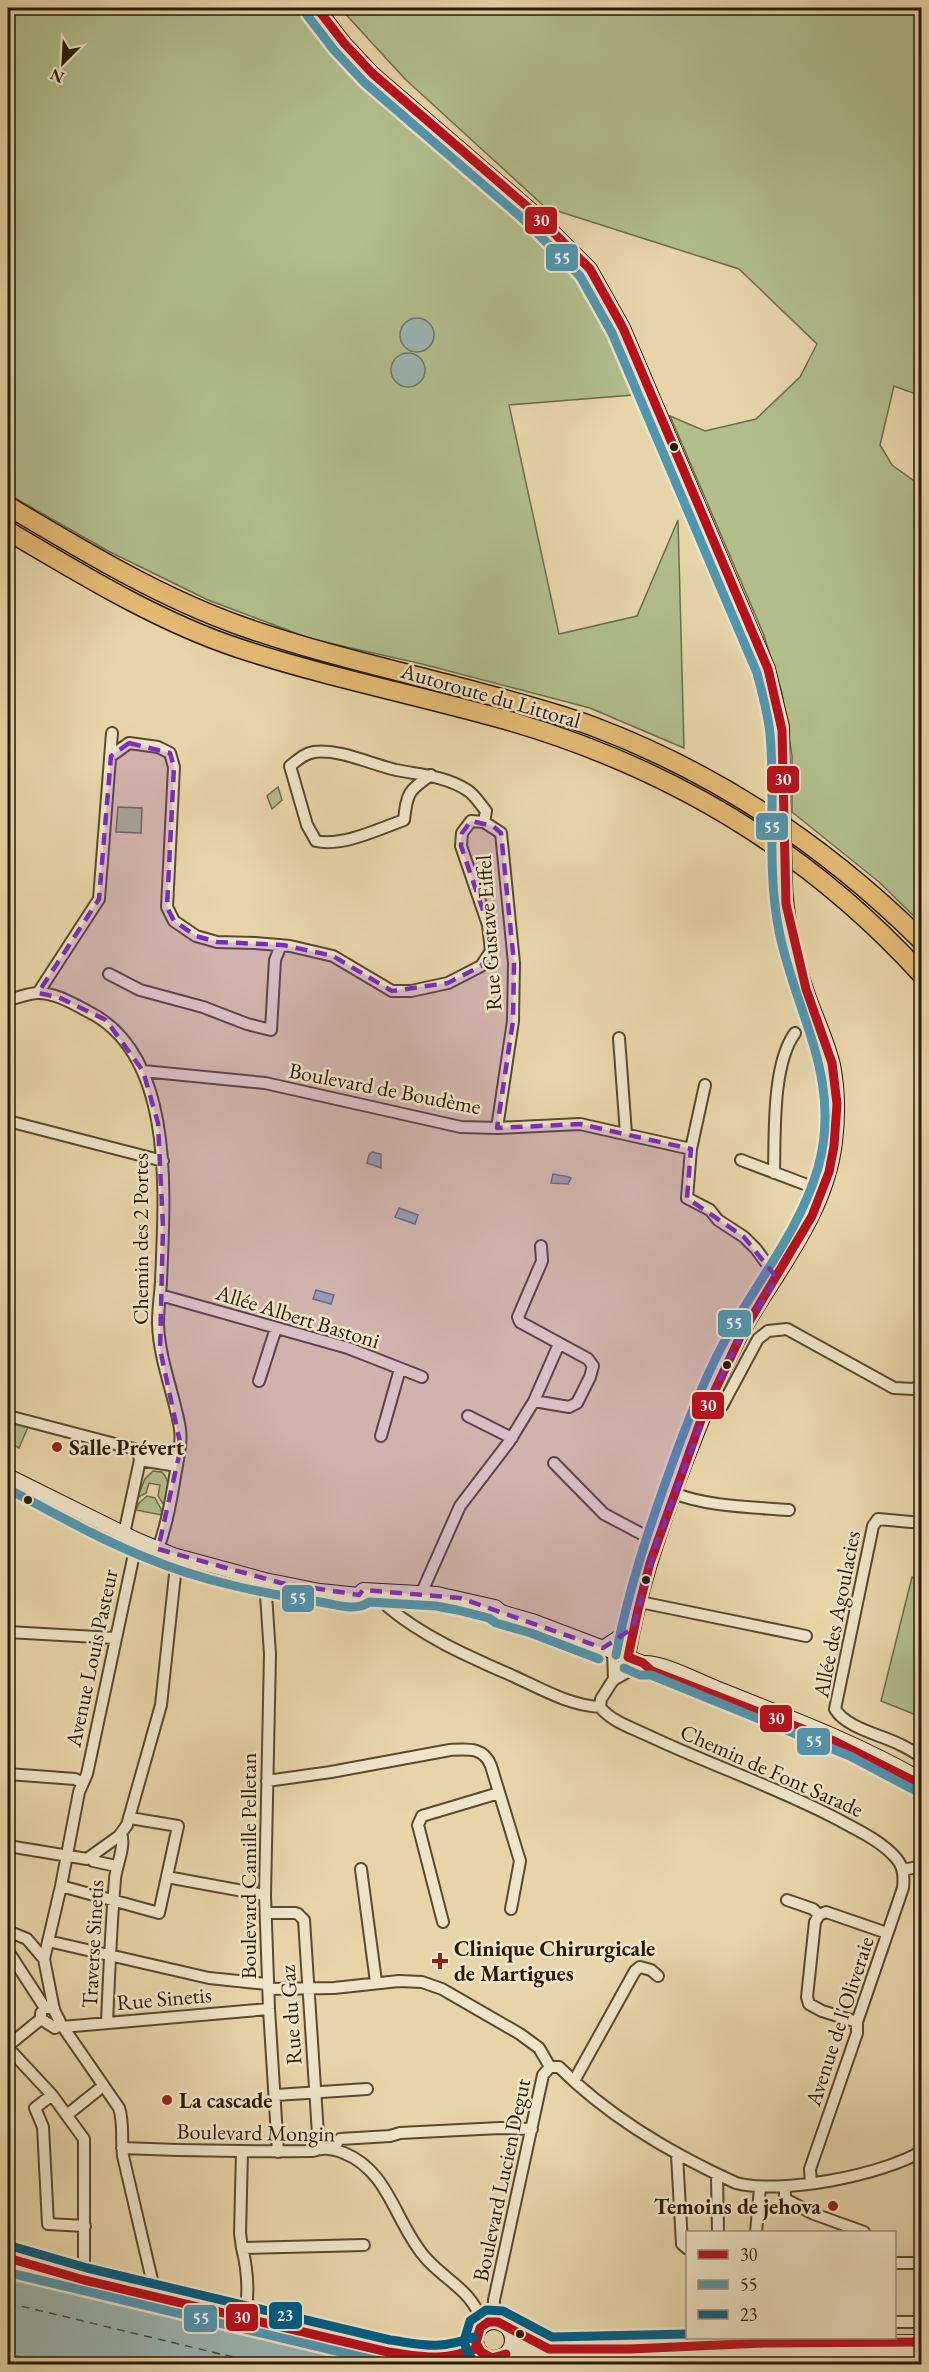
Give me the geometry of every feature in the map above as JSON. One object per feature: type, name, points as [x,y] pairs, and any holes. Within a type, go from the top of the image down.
[{"type":"highway","name":"Autoroute du Littoral","points":[[8,506],[192,607],[328,653],[537,708],[592,726],[675,762],[741,798],[802,838],[871,893],[921,941]]},
{"type":"highway","name":"Autoroute du Littoral","points":[[8,531],[140,607],[236,647],[330,675],[513,723],[598,751],[653,774],[720,809],[772,843],[854,908],[921,975]]},
{"type":"main road","points":[[317,8],[344,43],[372,73],[530,209],[590,269],[623,328],[768,669],[782,727],[785,887],[790,925],[806,991],[825,1038],[832,1064],[835,1086],[835,1143],[823,1191],[799,1242],[740,1338],[710,1401],[657,1542],[633,1628],[628,1657]]},
{"type":"main road","points":[[8,1476],[158,1549],[265,1580],[320,1591],[359,1594],[363,1599],[388,1596],[460,1598],[495,1607],[501,1612],[535,1622],[643,1663],[654,1663],[855,1745],[921,1780]]},
{"type":"main road","points":[[608,1650],[633,1628]]},
{"type":"main road","points":[[643,1663],[648,1670],[657,1674],[834,1741],[921,1785]]},
{"type":"main road","points":[[8,2258],[84,2280],[412,2356],[449,2358],[478,2348]]},
{"type":"main road","points":[[489,2323],[504,2324],[513,2338],[513,2344],[507,2354],[490,2358],[478,2348],[476,2338],[489,2323]]},
{"type":"main road","points":[[513,2338],[534,2348],[549,2349],[630,2349],[765,2340],[921,2342]]},
{"type":"main road","points":[[507,2354],[571,2359],[921,2355]]},
{"type":"street","points":[[38,993],[99,898],[112,733]]},
{"type":"street","points":[[111,756],[129,743],[158,747],[170,753],[174,767],[167,907],[174,921],[196,936],[217,942],[281,945],[333,956],[392,991],[411,991],[448,983],[481,966],[490,951],[488,925],[461,846],[462,833],[471,821],[484,822]]},
{"type":"street","name":"Rue Gustave Eiffel","points":[[431,775],[407,796],[404,820],[338,842],[326,843],[316,841],[308,825],[290,766],[304,754],[334,753],[397,770],[431,775],[445,779],[470,791],[486,811],[484,822],[501,833],[514,963],[513,1021],[497,1128]]},
{"type":"street","points":[[109,974],[140,990],[203,1007],[247,1024],[271,1030],[275,960],[281,945]]},
{"type":"street","name":"Chemin des 2 Portes","points":[[8,1000],[38,993],[58,997],[106,1020],[128,1046],[143,1071],[158,1123],[163,1161],[163,1227],[158,1321],[160,1349],[180,1429],[181,1447],[169,1515],[158,1549]]},
{"type":"street","points":[[774,1173],[781,1068],[788,1042],[795,1033]]},
{"type":"street","points":[[619,1038],[626,1134]]},
{"type":"street","name":"Boulevard de Boudème","points":[[143,1071],[264,1083],[461,1127],[497,1128],[580,1124],[691,1149]]},
{"type":"street","points":[[705,1085],[691,1149],[687,1198],[710,1210],[718,1220],[744,1237],[756,1249],[777,1278]]},
{"type":"street","points":[[8,1121],[163,1161]]},
{"type":"street","points":[[741,1160],[823,1191]]},
{"type":"street","points":[[534,1401],[568,1407],[577,1403],[593,1366],[588,1359],[520,1322],[518,1317],[542,1261],[541,1246]]},
{"type":"street","name":"Allée Albert Bastoni","points":[[160,1295],[348,1348],[422,1377]]},
{"type":"street","points":[[259,1381],[276,1328]]},
{"type":"street","points":[[710,1401],[722,1406],[758,1339],[768,1331],[787,1329],[894,1388],[914,1389],[921,1383]]},
{"type":"street","points":[[421,1598],[460,1506],[512,1438],[534,1401],[559,1344]]},
{"type":"street","points":[[381,1436],[400,1369]]},
{"type":"street","points":[[8,1416],[139,1455],[178,1463]]},
{"type":"street","points":[[468,1416],[512,1438]]},
{"type":"street","name":"Avenue Louis Pasteur","points":[[44,1959],[114,1638],[130,1537],[139,1455]]},
{"type":"street","points":[[554,1462],[604,1514],[657,1542]]},
{"type":"street","points":[[674,1493],[683,1497],[732,1505],[789,1510]]},
{"type":"street","name":"Allée des Agoulacies","points":[[921,1523],[878,1519],[873,1526],[835,1709],[838,1714],[868,1732],[900,1744],[921,1756]]},
{"type":"street","points":[[8,1846],[91,1858],[121,1834],[130,1818],[160,1705],[177,1556]]},
{"type":"street","name":"Boulevard Camille Pelletan","points":[[265,1580],[270,1654],[265,1895],[268,2009],[276,2095],[278,2151]]},
{"type":"street","points":[[388,1596],[388,1607],[431,1636],[472,1658],[568,1701],[600,1707],[601,1699],[628,1657]]},
{"type":"street","points":[[640,1602],[806,1636]]},
{"type":"street","points":[[8,1632],[114,1638]]},
{"type":"street","points":[[608,1650],[614,1680]]},
{"type":"street","points":[[614,1680],[643,1663]]},
{"type":"street","name":"Chemin de Font Sarade","points":[[600,1707],[612,1718],[698,1758],[794,1797],[868,1836],[897,1858],[903,1870]]},
{"type":"street","points":[[267,1781],[469,1749],[483,1754],[489,1759],[520,1861],[511,1909]]},
{"type":"street","points":[[8,1774],[75,1779],[83,1783]]},
{"type":"street","points":[[443,1922],[418,1826],[422,1816],[499,1793]]},
{"type":"street","points":[[61,1886],[159,1913],[178,1826],[130,1818]]},
{"type":"street","name":"Traverse Sinetis","points":[[107,2023],[113,1900],[116,1867],[123,1840],[121,1834]]},
{"type":"street","points":[[91,1858],[93,1862],[116,1867]]},
{"type":"street","points":[[903,1870],[917,1867],[921,1869]]},
{"type":"street","points":[[361,1869],[376,1982]]},
{"type":"street","name":"Avenue de l'Oliveraie","points":[[811,2183],[810,2169],[857,2033],[857,2022],[903,1888],[903,1870]]},
{"type":"street","points":[[167,1877],[265,1895]]},
{"type":"street","points":[[787,1900],[813,1909],[819,1915]]},
{"type":"street","points":[[857,2022],[814,2008],[809,2004],[807,1997],[815,1922],[819,1915],[826,1912],[888,1934]]},
{"type":"street","name":"Rue du Gaz","points":[[266,1913],[295,1913],[303,1917],[319,2149]]},
{"type":"street","points":[[8,1931],[27,1939],[44,1959],[47,2012],[59,2026],[116,2116],[122,2120]]},
{"type":"street","points":[[48,1941],[209,1978],[268,1987],[314,1989],[376,1982],[422,1982],[442,1989],[520,2034],[539,2048],[550,2067],[559,2067],[615,2114],[677,2155],[736,2183],[759,2188],[811,2183],[890,2167],[921,2151]]},
{"type":"street","points":[[8,1952],[47,2012],[119,2108],[122,2120],[122,2148],[156,2297]]},
{"type":"street","points":[[574,2081],[635,1971],[640,1967],[658,1976]]},
{"type":"street","name":"Rue Sinetis","points":[[59,2026],[268,2009]]},
{"type":"street","points":[[47,2012],[10,2047],[52,2095],[81,2133],[86,2144],[84,2280]]},
{"type":"street","name":"Boulevard Lucien Degut","points":[[489,2323],[543,2075],[550,2067]]},
{"type":"street","points":[[276,2095],[367,2088]]},
{"type":"street","points":[[67,2115],[98,2090]]},
{"type":"street","points":[[52,2095],[35,2108],[43,2127],[48,2224],[85,2226]]},
{"type":"street","points":[[332,2150],[340,2139],[489,2128],[532,2129]]},
{"type":"street","name":"Boulevard Mongin","points":[[122,2148],[232,2149],[242,2152],[319,2149],[332,2150],[351,2156],[370,2169],[381,2182],[412,2241],[424,2257],[474,2303],[489,2323]]},
{"type":"street","points":[[242,2152],[240,2233],[247,2277],[245,2318]]},
{"type":"street","points":[[677,2155],[682,2244],[686,2247]]},
{"type":"street","points":[[717,2175],[718,2231]]},
{"type":"street","points":[[785,2187],[785,2199],[814,2214],[861,2231]]},
{"type":"street","points":[[756,2231],[759,2188]]},
{"type":"street","points":[[242,2248],[364,2245]]},
{"type":"street","points":[[896,2263],[921,2263]]},
{"type":"street","name":"Boulevard Lucien Degut","points":[[474,2303],[494,2303]]},
{"type":"street","points":[[896,2322],[921,2322]]},
{"type":"highlighted area","points":[[129,743],[170,753],[174,767],[167,907],[174,921],[196,936],[217,942],[283,945],[333,956],[392,991],[448,983],[481,966],[491,951],[488,925],[461,846],[462,833],[471,821],[493,826],[501,833],[514,963],[513,1021],[497,1128],[580,1124],[691,1149],[687,1198],[744,1237],[777,1278],[740,1338],[710,1401],[657,1542],[633,1628],[603,1648],[460,1598],[363,1590],[359,1595],[281,1583],[158,1549],[181,1447],[160,1349],[163,1227],[158,1123],[143,1071],[106,1020],[58,997],[38,993],[99,899],[111,756]]},
{"type":"green space","points":[[8,8],[300,8],[395,109],[528,222],[575,271],[605,317],[633,395],[509,405],[559,634],[637,616],[678,520],[684,748],[590,708],[422,664],[311,639],[208,600],[108,551],[8,494]]},
{"type":"green space","points":[[340,8],[921,8],[921,396],[894,386],[880,445],[892,465],[921,486],[921,923],[879,882],[792,812],[792,756],[782,693],[763,633],[670,416],[705,431],[756,419],[800,377],[817,344],[739,269],[545,207],[405,79]]},
{"type":"green space","points":[[278,787],[282,800],[272,809],[267,796]]},
{"type":"green space","points":[[118,807],[142,808],[141,833],[116,832]]},
{"type":"green space","points":[[8,1422],[28,1427],[19,1448],[8,1442]]},
{"type":"green space","points":[[153,1471],[162,1472],[167,1480],[165,1507],[158,1496],[160,1485],[149,1483],[146,1493],[137,1498],[145,1479]]},
{"type":"green space","points":[[147,1496],[155,1498],[162,1515],[136,1510],[139,1503]]},
{"type":"green space","points":[[912,1577],[921,1580],[921,1717],[881,1701]]},
{"type":"water","points":[[417,318],[429,323],[434,335],[429,347],[417,352],[405,347],[400,335],[405,323]]},
{"type":"water","points":[[408,353],[420,358],[425,370],[420,382],[408,387],[396,382],[391,370],[396,358]]},
{"type":"water","points":[[372,1152],[381,1154],[381,1168],[367,1163]]},
{"type":"water","points":[[553,1174],[571,1178],[568,1184],[551,1183]]},
{"type":"water","points":[[399,1208],[418,1215],[415,1224],[395,1217]]},
{"type":"water","points":[[316,1290],[334,1295],[331,1304],[313,1299]]},
{"type":"water","points":[[8,2272],[393,2364],[51,2364],[8,2354]]},
{"type":"ferry route","points":[[8,2303],[262,2364]]},
{"type":"transit line","name":"30","points":[[317,8],[344,43],[372,73],[530,209],[590,269],[623,328],[768,669],[782,730],[786,904],[806,989],[832,1063],[837,1104],[834,1146],[829,1172],[812,1216],[740,1337],[701,1420],[650,1563],[628,1657]]},
{"type":"transit line","name":"55","points":[[307,15],[334,50],[364,82],[522,218],[580,276],[612,333],[757,673],[768,718],[772,758],[772,857],[775,907],[787,962],[821,1076],[825,1105],[824,1136],[818,1168],[799,1215],[734,1324],[694,1407],[646,1538],[626,1608],[616,1655]]},
{"type":"transit line","name":"55","points":[[8,1489],[129,1551],[210,1580],[276,1595],[345,1606],[358,1606],[369,1602],[436,1606],[457,1610],[489,1618],[496,1623],[531,1633],[599,1659]]},
{"type":"transit line","name":"30","points":[[628,1657],[643,1663],[652,1671],[834,1741],[922,1785]]},
{"type":"transit line","name":"55","points":[[624,1668],[640,1675],[651,1675],[850,1756],[916,1791]]},
{"type":"transit line","name":"23","points":[[11,2246],[87,2268],[390,2340],[441,2345],[474,2337]]},
{"type":"transit line","name":"30","points":[[8,2258],[84,2280],[388,2352],[423,2357],[443,2357],[478,2348]]},
{"type":"transit line","name":"55","points":[[10,2273],[391,2364]]},
{"type":"transit line","name":"23","points":[[477,2364],[468,2354],[464,2341],[470,2321],[486,2310],[503,2311],[552,2337],[686,2334]]},
{"type":"transit line","name":"30","points":[[506,2354],[492,2358],[481,2352],[476,2343],[480,2328],[488,2322],[498,2322],[549,2349],[630,2349],[764,2343],[922,2342]]},
{"type":"place","name":"Salle Prévert","points":[[57,1447]]},
{"type":"place","name":"Clinique Chirurgicale de Martigues","points":[[440,1961]]},
{"type":"place","name":"La cascade","points":[[167,2100]]},
{"type":"place","name":"Temoins de jehova","points":[[833,2206]]}]
